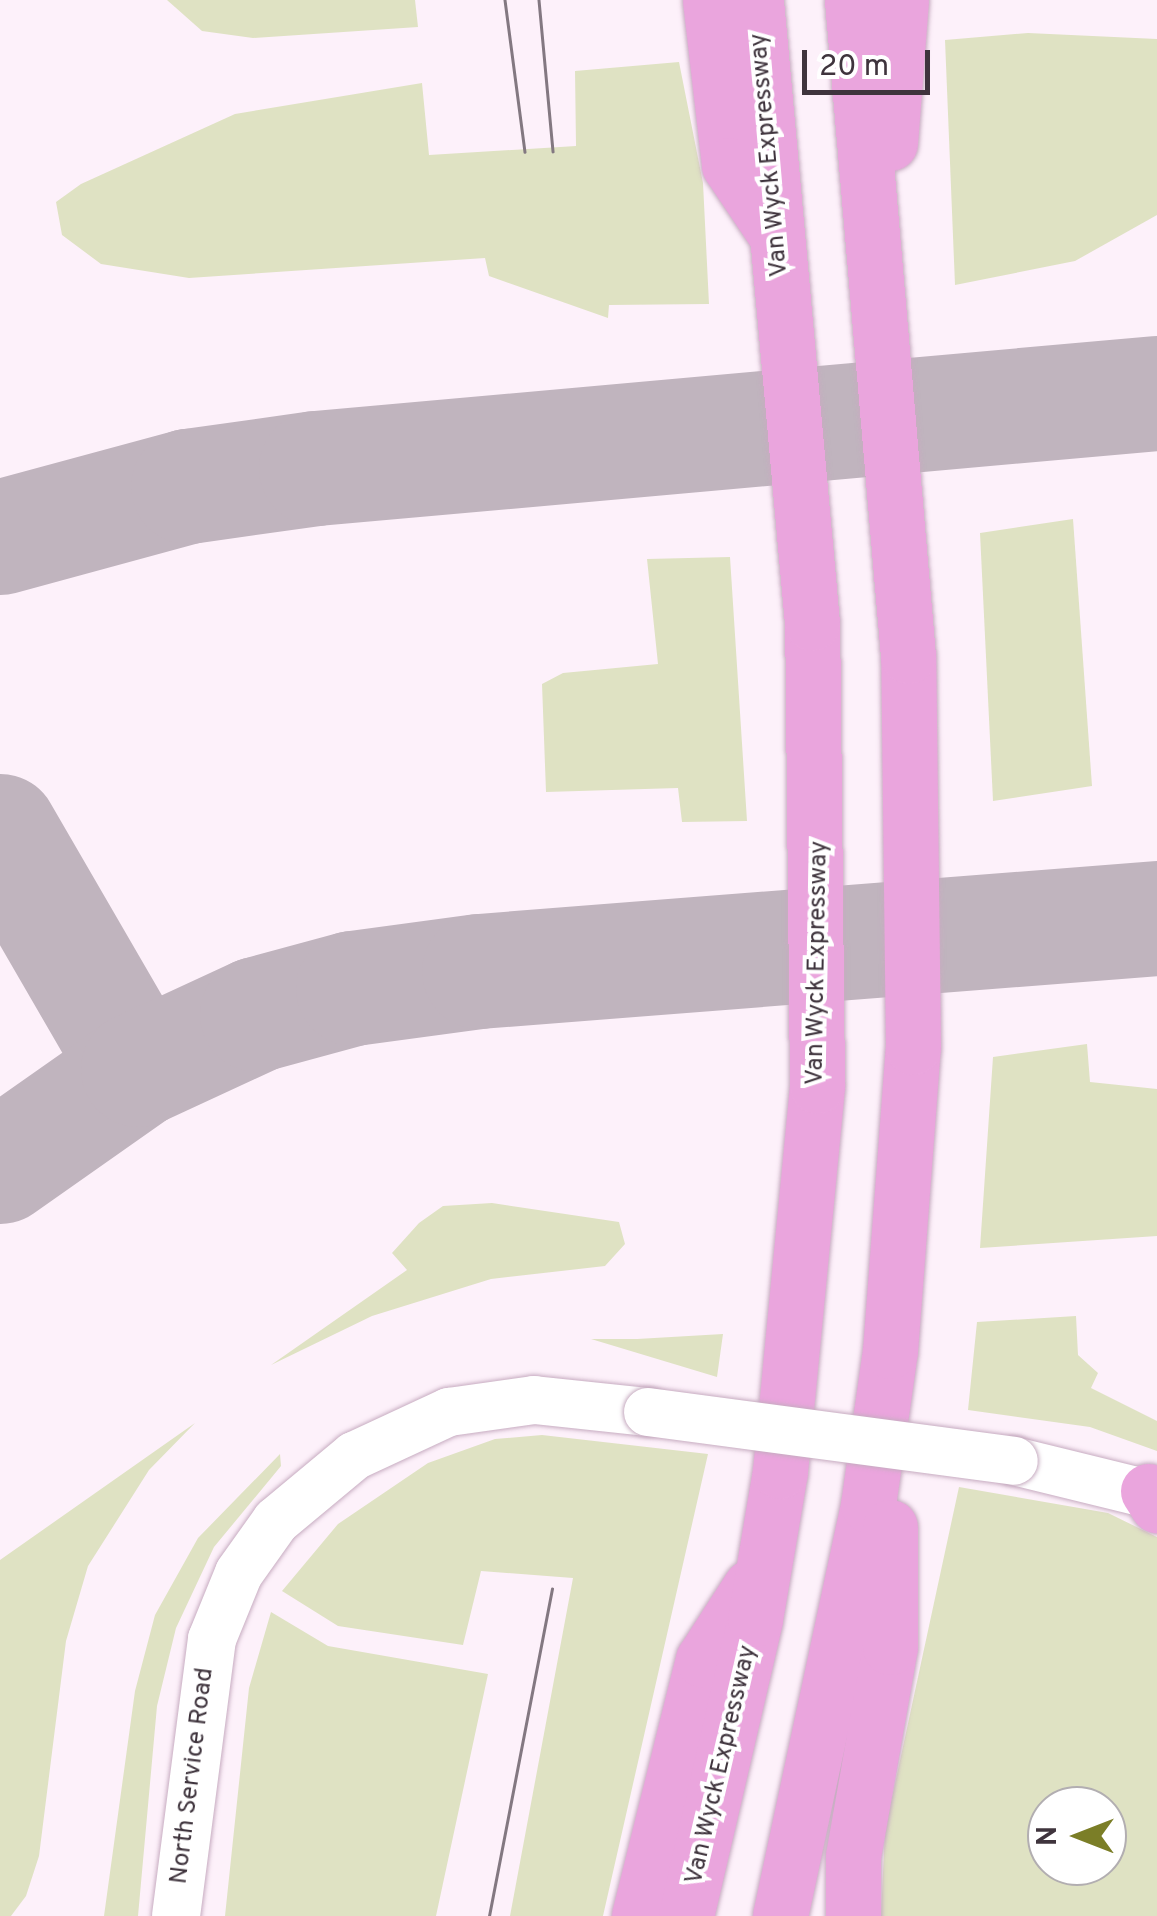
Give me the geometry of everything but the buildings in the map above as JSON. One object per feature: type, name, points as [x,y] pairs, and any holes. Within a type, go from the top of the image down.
[{"type":"highway","points":[[710,0],[729,166],[778,238]]},
{"type":"highway","name":"Van Wyck Expressway","points":[[686,1916],[764,1564],[813,1163],[821,937],[812,623],[756,0]]},
{"type":"highway","points":[[780,1916],[841,1656],[890,1351],[910,1118],[916,893],[908,656],[852,0]]},
{"type":"highway","points":[[875,270],[901,0]]},
{"type":"highway","points":[[853,1916],[853,1856],[890,1647],[890,1351]]},
{"type":"highway","points":[[639,1916],[703,1660],[764,1564]]},
{"type":"street","name":"North Service Road","points":[[176,1916],[212,1639],[239,1573],[276,1521],[354,1456],[449,1412],[534,1400],[648,1412],[1014,1461],[1154,1498]]},
{"type":"green space","points":[[167,0],[415,0],[418,27],[253,38],[202,31]]},
{"type":"green space","points":[[1028,33],[1157,39],[1157,215],[1075,261],[955,285],[945,40]]},
{"type":"green space","points":[[679,62],[703,183],[709,304],[609,305],[608,318],[489,276],[485,258],[189,278],[101,264],[62,235],[56,202],[81,184],[235,114],[422,83],[429,155],[576,146],[575,71]]},
{"type":"green space","points":[[1073,519],[1092,786],[993,801],[980,533]]},
{"type":"green space","points":[[730,557],[747,821],[682,822],[678,788],[546,792],[542,684],[563,673],[658,664],[647,559]]},
{"type":"green space","points":[[1087,1044],[1090,1082],[1157,1089],[1157,1236],[980,1248],[993,1057]]},
{"type":"green space","points":[[492,1203],[619,1222],[625,1244],[605,1266],[491,1279],[372,1316],[271,1365],[407,1270],[392,1253],[419,1223],[443,1206]]},
{"type":"green space","points":[[1076,1316],[1078,1355],[1098,1373],[1091,1388],[1157,1421],[1157,1451],[1090,1427],[968,1410],[977,1322]]},
{"type":"green space","points":[[723,1334],[717,1377],[591,1339],[637,1339]]},
{"type":"green space","points":[[195,1423],[149,1470],[88,1566],[66,1641],[39,1856],[26,1896],[11,1916],[0,1916],[0,1560]]},
{"type":"green space","points":[[542,1435],[708,1454],[603,1916],[510,1916],[573,1578],[481,1571],[463,1645],[338,1626],[282,1591],[338,1524],[428,1463],[495,1439]]},
{"type":"green space","points":[[280,1454],[281,1466],[214,1547],[176,1628],[157,1706],[138,1916],[104,1916],[135,1691],[155,1615],[198,1538]]},
{"type":"green space","points":[[959,1487],[1108,1513],[1157,1537],[1157,1916],[881,1916],[885,1830]]},
{"type":"green space","points":[[271,1612],[328,1646],[488,1674],[436,1916],[225,1916],[249,1688]]},
{"type":"taxiway","points":[[0,537],[188,486],[316,468],[1157,393]]},
{"type":"taxiway","points":[[0,831],[138,1069]]},
{"type":"taxiway","points":[[0,1166],[138,1069],[257,1014],[353,988],[479,971],[1157,918]]},
{"type":"tram line","points":[[505,0],[525,152]]},
{"type":"tram line","points":[[539,0],[553,151]]},
{"type":"tram line","points":[[489,1916],[552,1589]]}]
